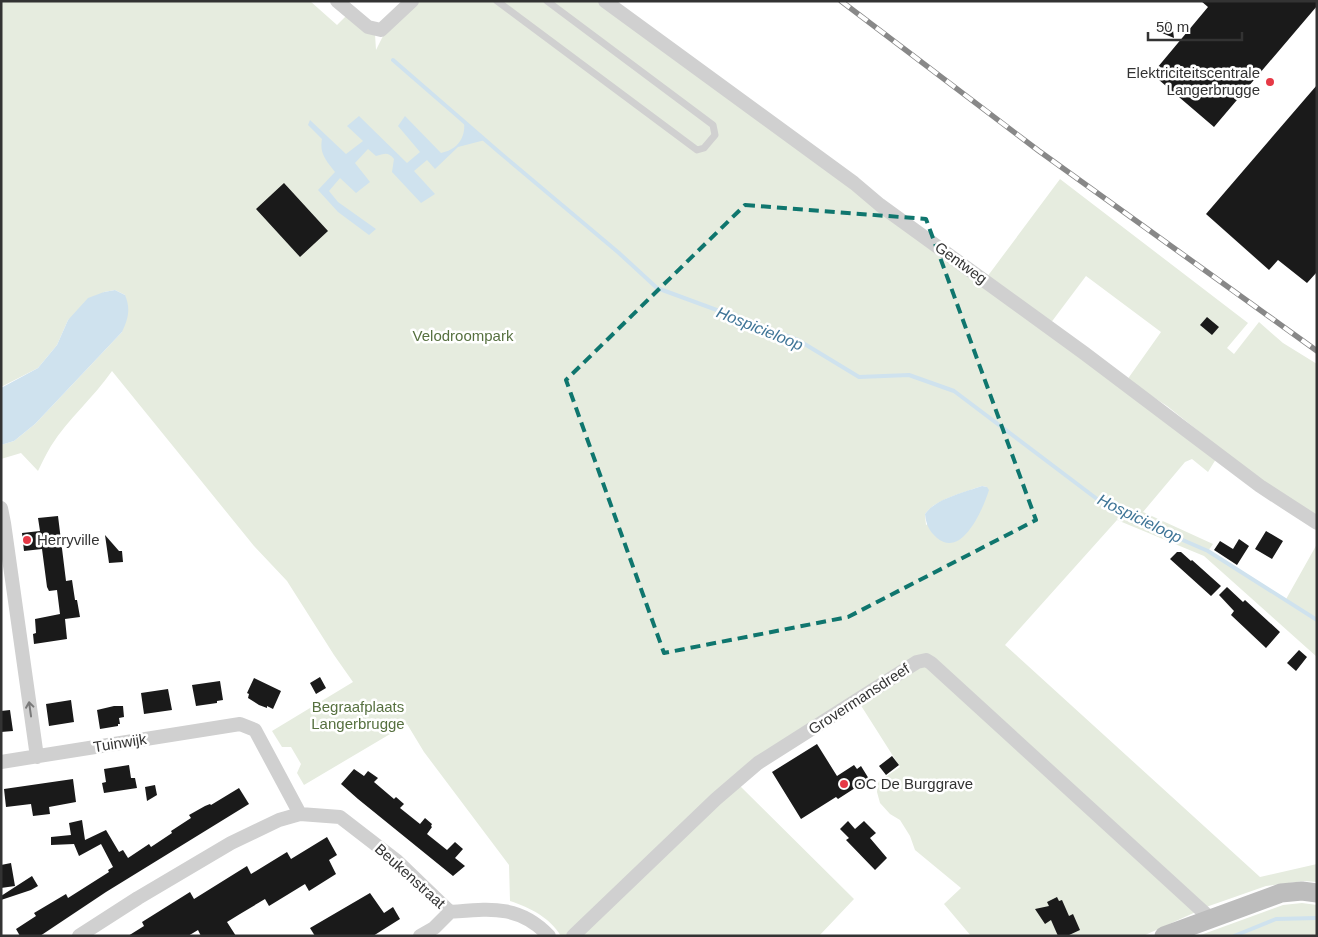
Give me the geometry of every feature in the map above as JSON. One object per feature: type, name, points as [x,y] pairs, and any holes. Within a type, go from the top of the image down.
[{"type":"main road","points":[[1164,936],[1281,893],[1317,892]]},
{"type":"street","points":[[337,1],[368,26],[381,30],[412,1]]},
{"type":"street","name":"Gentweg","points":[[605,1],[854,183],[880,205],[1084,353],[1260,486],[1317,523]]},
{"type":"street","points":[[1,508],[2,527],[37,757]]},
{"type":"street","name":"Grovermansdreef","points":[[573,936],[716,799],[762,761],[917,662],[926,660],[1210,918]]},
{"type":"street","name":"Tuinwijk","points":[[1,762],[240,724],[254,730],[300,814]]},
{"type":"street","name":"Beukenstraat","points":[[79,936],[138,898],[231,843],[279,820],[300,814],[340,817],[397,861],[450,912],[483,908],[513,912],[534,922],[550,936]]},
{"type":"street","points":[[420,936],[434,928],[450,912]]},
{"type":"lane","points":[[497,1],[697,150],[704,148],[715,135],[713,125],[547,1]]},
{"type":"highlighted area","points":[[745,205],[926,219],[1036,520],[848,617],[664,653],[566,380]]},
{"type":"green space","points":[[1,1],[310,1],[337,25],[346,16],[375,34],[376,50],[384,34],[418,1],[597,1],[1216,459],[1208,472],[1192,459],[1185,462],[1143,512],[1213,544],[1208,551],[1285,601],[1317,544],[1317,657],[1204,556],[1117,520],[1005,645],[1260,877],[1317,864],[1317,882],[1304,881],[1266,886],[1209,906],[1143,936],[971,936],[944,904],[961,888],[915,850],[910,836],[900,820],[890,814],[880,803],[877,792],[878,782],[900,767],[860,704],[761,767],[740,786],[854,899],[819,936],[561,936],[545,918],[510,901],[509,865],[424,752],[407,724],[304,785],[297,773],[301,764],[291,747],[282,747],[272,731],[353,682],[287,581],[254,546],[112,371],[58,436],[38,471],[21,453],[1,459],[1,445],[14,441],[35,424],[122,332],[125,295],[115,290],[104,292],[68,320],[57,345],[38,368],[1,387]],"holes":[[[982,486],[987,487],[926,525],[925,514],[935,505],[967,491]]]},
{"type":"green space","points":[[1060,179],[1248,323],[1227,348],[1234,354],[1259,322],[1283,343],[1317,364],[1317,517],[1281,494],[1167,406],[1127,380],[1161,332],[1086,276],[1050,324],[987,277]]},
{"type":"green space","points":[[1302,903],[1317,905],[1317,936],[1198,936],[1283,905]]},
{"type":"water","points":[[359,116],[407,163],[420,152],[398,126],[405,116],[441,153],[452,149],[462,138],[464,122],[485,140],[458,147],[435,169],[427,160],[414,171],[435,194],[421,203],[392,172],[394,159],[392,156],[386,154],[376,156],[368,149],[355,163],[370,182],[356,193],[340,178],[329,191],[338,202],[376,229],[369,235],[338,212],[318,190],[335,172],[323,153],[322,139],[308,125],[310,120],[346,154],[363,141],[347,126]]},
{"type":"water","points":[[115,290],[125,295],[128,305],[127,318],[122,332],[35,424],[14,441],[1,445],[1,388],[38,368],[57,345],[68,320],[88,298]]},
{"type":"water","points":[[982,486],[987,487],[989,490],[977,519],[970,529],[955,542],[946,543],[937,538],[928,527],[925,514],[943,500]]},
{"type":"building","points":[[1201,1],[1317,1],[1317,6],[1214,127],[1152,74],[1208,7]]},
{"type":"building","points":[[1168,20],[1172,23],[1174,38],[1162,33],[1160,29],[1161,23]]},
{"type":"building","points":[[1317,85],[1317,272],[1307,283],[1278,260],[1269,270],[1206,214]]},
{"type":"building","points":[[284,183],[328,231],[300,257],[256,209]]},
{"type":"building","points":[[1207,317],[1219,327],[1212,335],[1200,325]]},
{"type":"building","points":[[58,516],[66,581],[72,580],[80,617],[65,619],[67,639],[34,644],[33,634],[36,633],[35,619],[60,614],[57,590],[49,591],[47,587],[42,549],[24,551],[22,533],[40,531],[38,518]]},
{"type":"building","points":[[1266,531],[1283,541],[1272,559],[1255,549]]},
{"type":"building","points":[[105,535],[119,551],[122,551],[123,562],[109,563]]},
{"type":"building","points":[[1239,539],[1249,546],[1237,565],[1214,550],[1220,541],[1233,549]]},
{"type":"building","points":[[1177,552],[1181,552],[1192,560],[1221,586],[1211,596],[1170,559]]},
{"type":"building","points":[[1227,587],[1243,602],[1245,600],[1280,632],[1266,648],[1231,615],[1234,611],[1219,595]]},
{"type":"building","points":[[1299,650],[1307,657],[1296,671],[1287,663]]},
{"type":"building","points":[[320,677],[326,688],[316,694],[310,683]]},
{"type":"building","points":[[254,678],[281,691],[273,709],[259,705],[248,698],[249,694],[247,693]]},
{"type":"building","points":[[220,681],[223,700],[217,701],[217,703],[196,706],[192,685]]},
{"type":"building","points":[[168,689],[172,710],[144,714],[141,693]]},
{"type":"building","points":[[71,700],[74,722],[49,726],[46,704]]},
{"type":"building","points":[[123,706],[124,717],[119,718],[120,724],[100,729],[97,710]]},
{"type":"building","points":[[10,710],[13,731],[1,732],[1,711]]},
{"type":"building","points":[[817,744],[837,776],[854,765],[857,769],[861,766],[869,779],[838,799],[836,797],[801,819],[772,772]]},
{"type":"building","points":[[892,756],[899,765],[886,775],[879,766]]},
{"type":"building","points":[[129,765],[131,778],[135,778],[137,788],[104,793],[102,783],[106,782],[104,769]]},
{"type":"building","points":[[354,769],[364,776],[368,771],[378,778],[374,782],[394,799],[396,797],[404,804],[400,808],[420,824],[425,818],[432,824],[427,834],[447,850],[455,842],[463,849],[455,858],[465,866],[453,876],[358,799],[341,784]]},
{"type":"building","points":[[73,779],[76,802],[49,807],[50,814],[33,816],[31,804],[6,807],[4,789]]},
{"type":"building","points":[[155,785],[157,795],[147,801],[145,787]]},
{"type":"building","points":[[239,788],[249,804],[106,892],[40,936],[20,936],[16,929],[36,916],[34,913],[66,894],[68,898],[109,872],[108,870],[113,867],[101,844],[79,856],[74,844],[51,845],[51,837],[71,835],[69,823],[82,820],[85,840],[106,830],[119,852],[123,850],[128,858],[149,844],[151,847],[172,833],[171,831],[191,818],[189,815],[205,806],[211,805]]},
{"type":"building","points":[[848,821],[855,829],[864,821],[876,833],[870,838],[887,858],[875,870],[846,840],[849,838],[840,829]]},
{"type":"building","points":[[327,837],[337,855],[329,860],[336,874],[309,891],[305,884],[269,906],[265,899],[227,922],[236,936],[201,936],[198,930],[188,936],[128,936],[144,926],[142,922],[190,892],[194,899],[247,866],[251,874],[287,852],[291,859]]},
{"type":"building","points":[[11,863],[15,886],[1,888],[1,865]]},
{"type":"building","points":[[32,876],[38,886],[1,900],[1,896]]},
{"type":"building","points":[[370,893],[384,913],[393,907],[400,919],[373,936],[315,936],[310,928]]},
{"type":"building","points":[[1057,897],[1059,901],[1062,900],[1069,916],[1073,914],[1080,930],[1067,936],[1058,936],[1051,920],[1045,924],[1035,909],[1049,906],[1047,902]]},
{"type":"waterway","name":"Hospicieloop","points":[[393,60],[619,253],[657,288],[798,340],[859,377],[909,375],[954,391],[1101,502],[1125,515],[1208,551],[1317,620]]},
{"type":"waterway","points":[[1234,936],[1276,919],[1317,918]]},
{"type":"railway","points":[[841,1],[1039,151],[1317,351]]},
{"type":"place","name":"Elektriciteitscentrale Langerbrugge","points":[[1270,82]]},
{"type":"place","name":"Herryville","points":[[27,540]]},
{"type":"place","name":"OC De Burggrave","points":[[844,784]]},
{"type":"park label","name":"Velodroompark","points":[[463,336]]},
{"type":"park label","name":"Begraafplaats Langerbrugge","points":[[358,716]]}]
